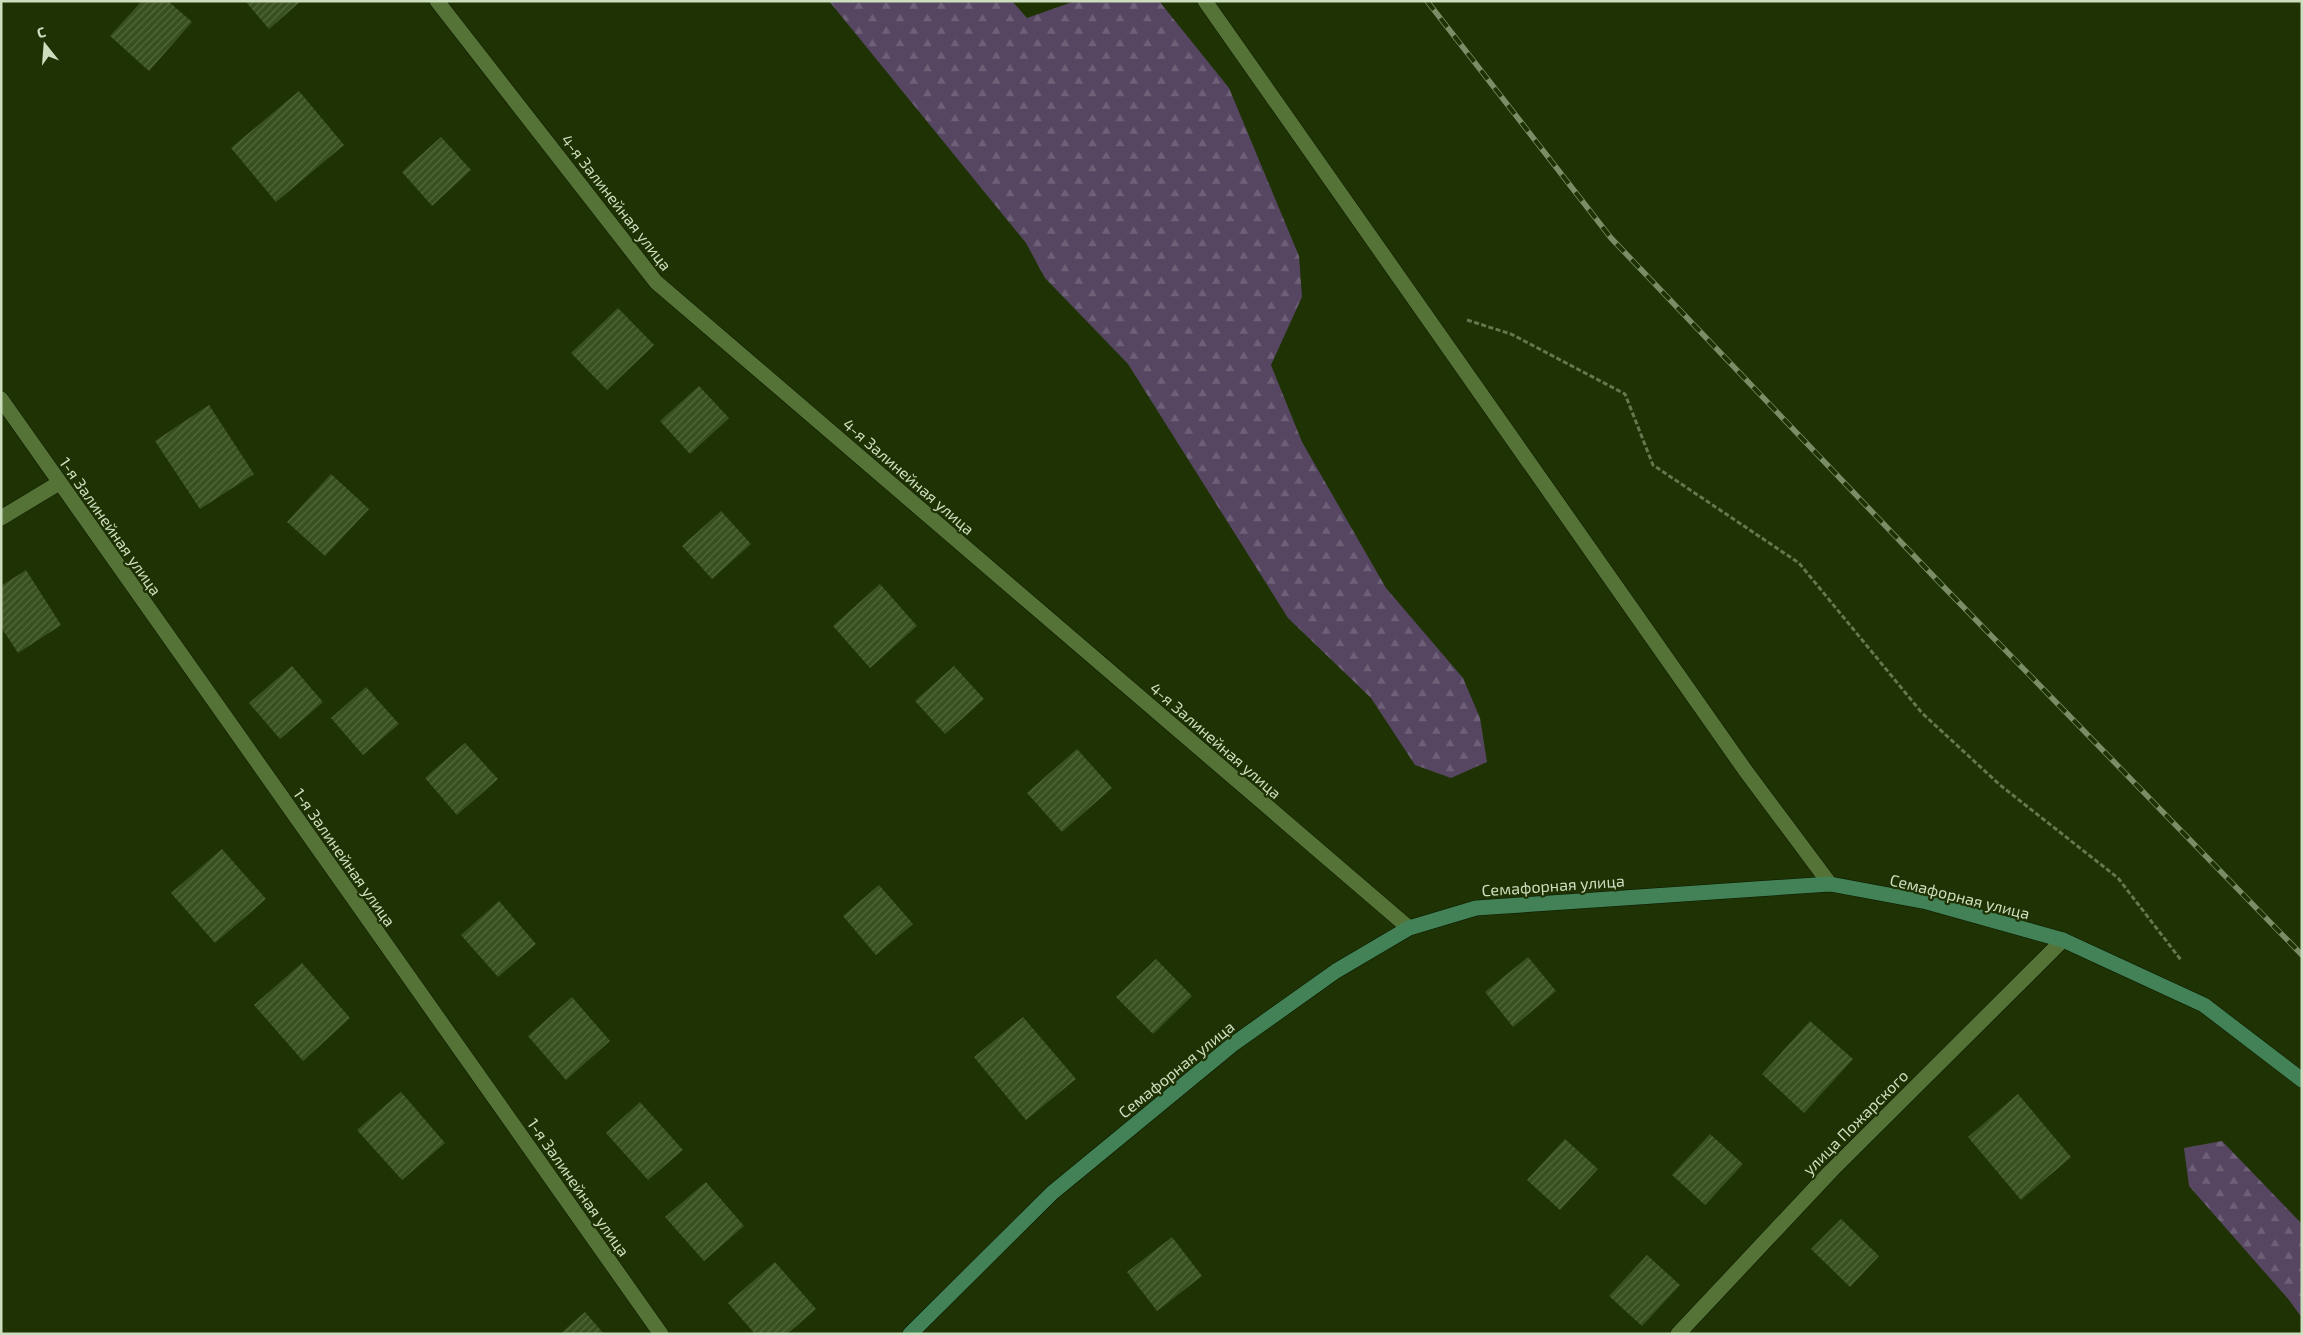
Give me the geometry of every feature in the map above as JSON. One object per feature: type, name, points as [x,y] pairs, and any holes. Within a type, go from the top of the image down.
[{"type":"street","name":"4-я Залинейная улица","points":[[437,1],[656,282],[1409,928]]},
{"type":"street","points":[[1205,1],[1745,770],[1830,884]]},
{"type":"street","name":"1-я Залинейная улица","points":[[1,399],[661,1334]]},
{"type":"street","points":[[1,518],[59,483]]},
{"type":"street","name":"Семафорная улица","points":[[910,1334],[1052,1193],[1225,1051],[1336,971],[1409,928],[1476,908],[1830,884],[1927,902],[2063,940],[2204,1005],[2302,1080]]},
{"type":"street","name":"улица Пожарского","points":[[1678,1334],[1831,1171],[2063,940]]},
{"type":"path","points":[[1465,319],[1511,334],[1625,394],[1653,465],[1799,563],[1922,713],[2000,785],[2118,878],[2184,964]]},
{"type":"green space","points":[[829,1],[1012,1],[1027,18],[1075,1],[1159,1],[1229,88],[1299,256],[1302,297],[1271,365],[1302,442],[1386,588],[1463,678],[1480,718],[1487,762],[1451,778],[1415,765],[1371,698],[1288,618],[1128,364],[1045,278],[1026,243]]},
{"type":"green space","points":[[2222,1141],[2302,1224],[2302,1318],[2289,1300],[2189,1186],[2184,1148]]},
{"type":"building","points":[[142,1],[168,1],[192,22],[149,71],[110,36]]},
{"type":"building","points":[[245,1],[301,1],[269,29]]},
{"type":"building","points":[[299,91],[344,145],[276,202],[231,148]]},
{"type":"building","points":[[441,137],[471,170],[432,206],[402,172]]},
{"type":"building","points":[[618,308],[654,345],[607,390],[571,353]]},
{"type":"building","points":[[699,386],[729,418],[690,454],[660,421]]},
{"type":"building","points":[[209,405],[254,474],[200,509],[155,441]]},
{"type":"building","points":[[331,474],[369,509],[325,556],[287,522]]},
{"type":"building","points":[[721,511],[751,544],[712,579],[682,546]]},
{"type":"building","points":[[26,570],[61,625],[18,653],[1,627],[1,586]]},
{"type":"building","points":[[880,584],[917,626],[870,668],[833,626]]},
{"type":"building","points":[[292,666],[323,702],[280,739],[249,703]]},
{"type":"building","points":[[954,666],[984,699],[945,734],[915,701]]},
{"type":"building","points":[[366,687],[399,724],[363,755],[331,718]]},
{"type":"building","points":[[465,743],[498,779],[457,815],[425,778]]},
{"type":"building","points":[[1077,749],[1112,788],[1062,832],[1027,793]]},
{"type":"building","points":[[222,849],[266,899],[215,943],[171,893]]},
{"type":"building","points":[[879,885],[913,924],[876,955],[843,916]]},
{"type":"building","points":[[499,901],[536,944],[498,977],[461,935]]},
{"type":"building","points":[[1528,957],[1556,991],[1513,1027],[1485,992]]},
{"type":"building","points":[[1156,959],[1192,996],[1153,1034],[1116,997]]},
{"type":"building","points":[[302,963],[350,1018],[303,1061],[254,1005]]},
{"type":"building","points":[[572,997],[610,1041],[566,1080],[528,1036]]},
{"type":"building","points":[[1023,1017],[1076,1079],[1026,1120],[974,1057]]},
{"type":"building","points":[[1810,1021],[1853,1059],[1804,1113],[1762,1074]]},
{"type":"building","points":[[401,1092],[445,1143],[402,1180],[357,1130]]},
{"type":"building","points":[[2018,1094],[2071,1157],[2021,1200],[1968,1137]]},
{"type":"building","points":[[640,1102],[683,1150],[648,1180],[606,1133]]},
{"type":"building","points":[[1710,1134],[1743,1164],[1705,1205],[1672,1175]]},
{"type":"building","points":[[1565,1139],[1598,1169],[1560,1210],[1527,1180]]},
{"type":"building","points":[[706,1182],[744,1226],[704,1261],[665,1217]]},
{"type":"building","points":[[1841,1219],[1879,1256],[1850,1287],[1811,1249]]},
{"type":"building","points":[[1172,1237],[1202,1276],[1157,1311],[1127,1272]]},
{"type":"building","points":[[1647,1255],[1680,1285],[1642,1326],[1609,1296]]},
{"type":"building","points":[[775,1262],[816,1309],[787,1334],[755,1334],[728,1303]]},
{"type":"building","points":[[585,1312],[604,1334],[560,1334]]},
{"type":"railway","points":[[1427,1],[1611,238],[1939,582],[2302,955]]}]
